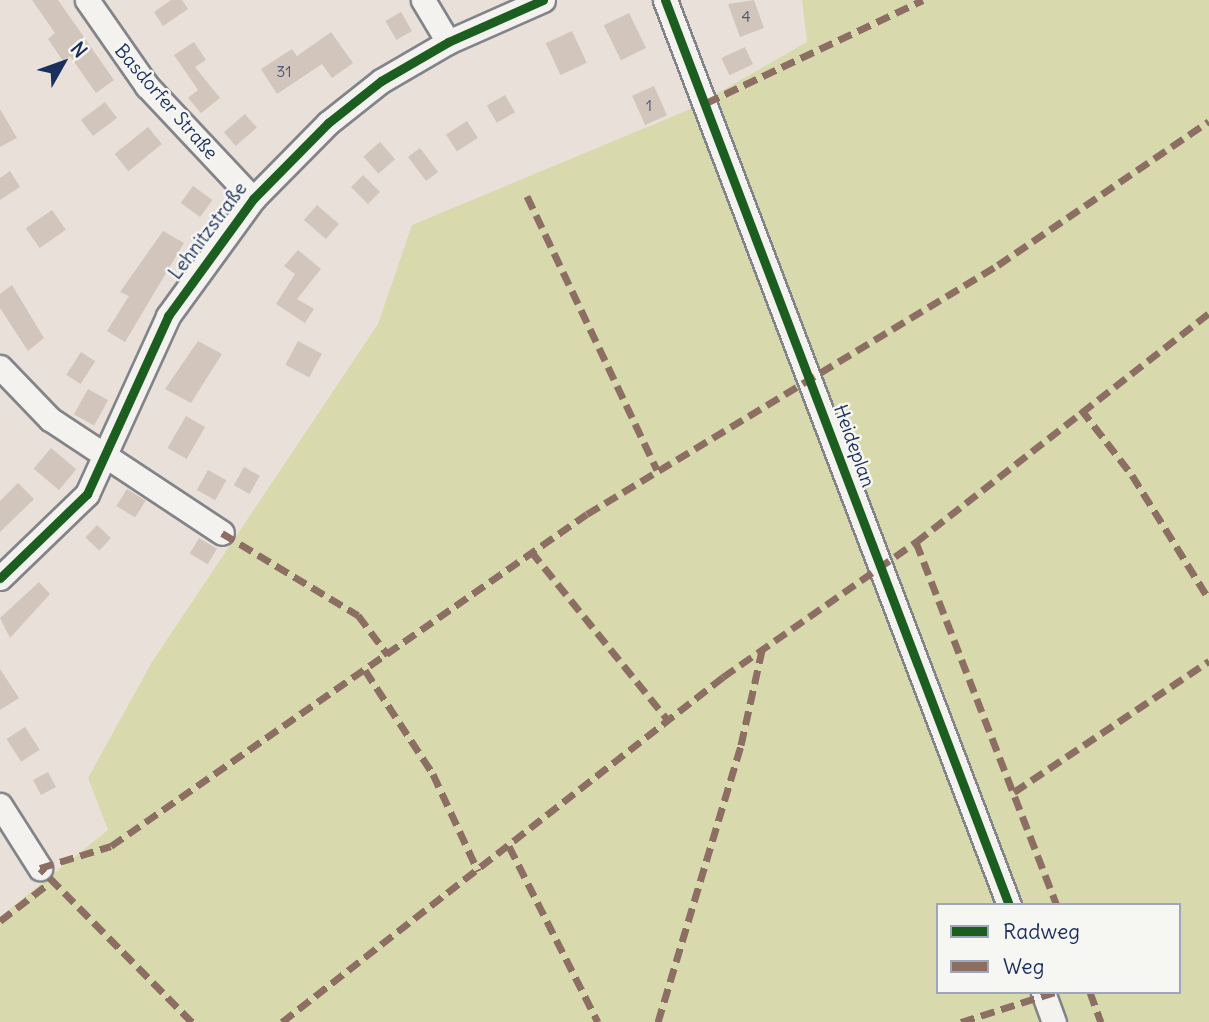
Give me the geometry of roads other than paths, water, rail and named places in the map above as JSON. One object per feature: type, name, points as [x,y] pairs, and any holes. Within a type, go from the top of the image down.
[{"type":"street","name":"Basdorfer Straße","points":[[87,0],[147,86],[253,199]]},
{"type":"street","points":[[423,0],[448,42]]},
{"type":"street","name":"Lehnitzstraße","points":[[0,578],[77,507],[106,458],[168,316],[253,199],[351,104],[448,42],[544,0]]},
{"type":"street","name":"Heideplan","points":[[665,0],[1008,903]]},
{"type":"street","points":[[0,367],[32,403],[106,458],[222,533]]},
{"type":"street","points":[[0,805],[40,868]]},
{"type":"street","points":[[1044,994],[1054,1022]]}]
